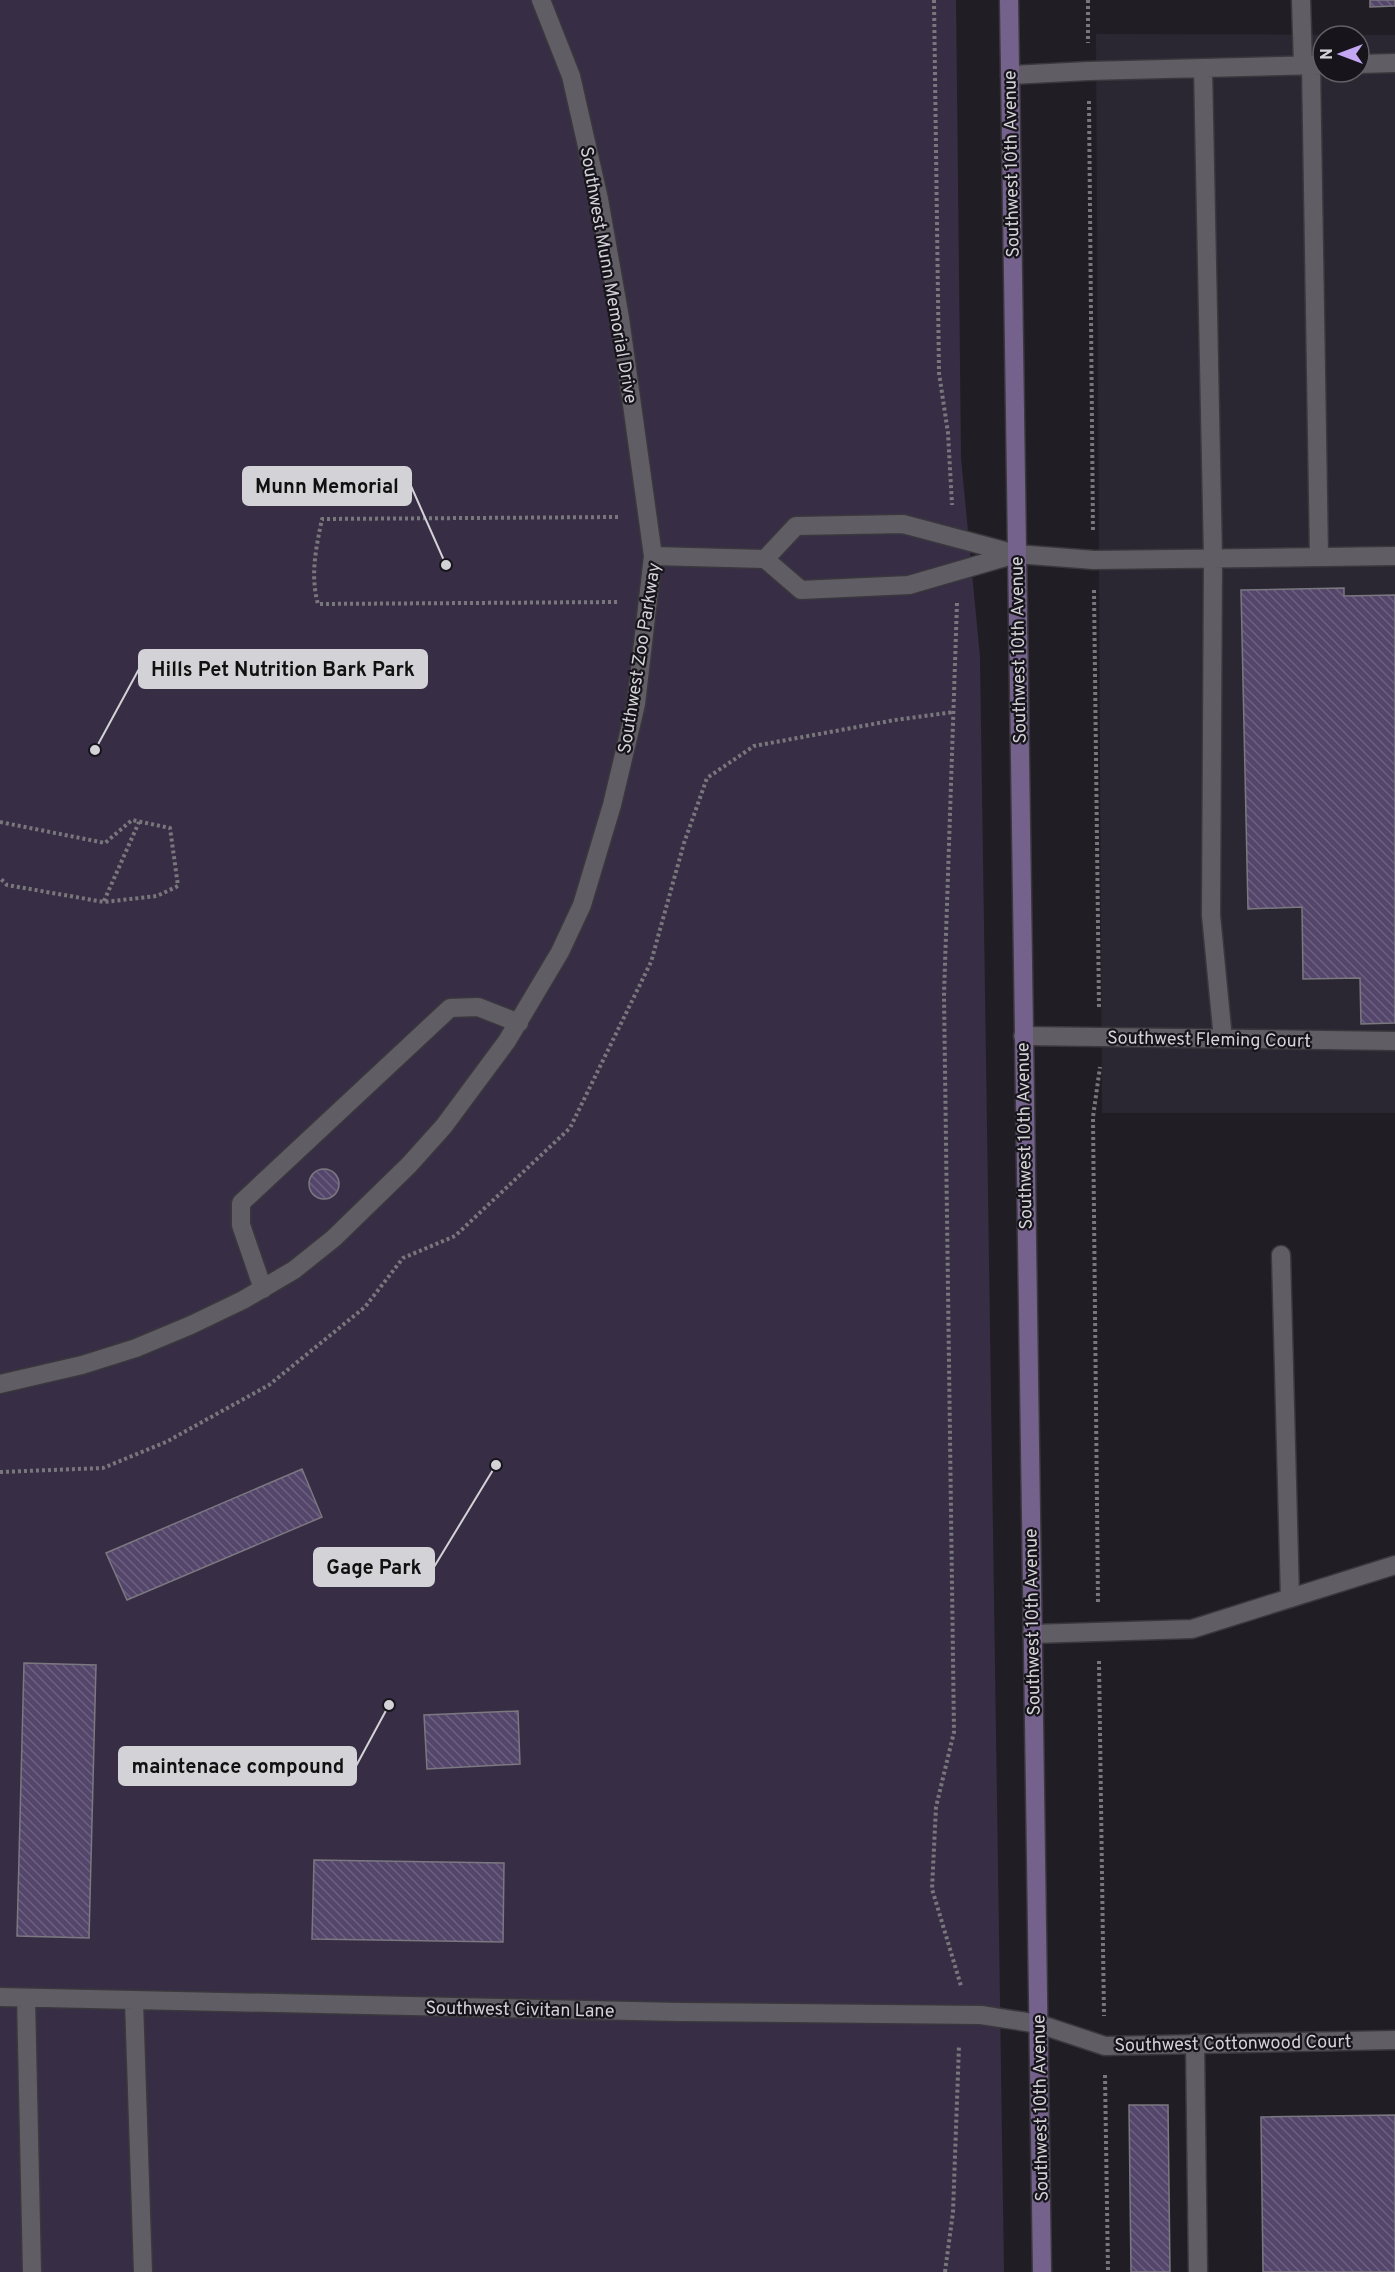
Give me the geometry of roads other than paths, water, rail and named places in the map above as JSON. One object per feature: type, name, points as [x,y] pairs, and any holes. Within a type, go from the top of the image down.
[{"type":"main road","name":"Southwest 10th Avenue","points":[[1010,0],[1016,554],[1042,2272]]},
{"type":"street","name":"Southwest Munn Memorial Drive","points":[[541,0],[571,76],[598,199],[620,318],[653,556]]},
{"type":"street","points":[[1301,0],[1311,59]]},
{"type":"street","points":[[1371,64],[1395,63]]},
{"type":"street","points":[[1010,75],[1311,65]]},
{"type":"street","points":[[1203,68],[1213,558],[1211,915],[1222,1039]]},
{"type":"street","points":[[1312,84],[1319,557]]},
{"type":"street","points":[[1016,554],[909,585],[801,590],[765,559],[795,526],[903,524],[1016,554],[1094,560],[1395,556]]},
{"type":"street","name":"Southwest Zoo Parkway","points":[[0,1384],[82,1365],[136,1348],[191,1325],[263,1289],[294,1270],[334,1238],[410,1165],[444,1126],[519,1023],[560,952],[582,905],[612,805],[636,704],[653,556],[765,559]]},
{"type":"street","points":[[263,1289],[241,1225],[241,1203],[450,1008],[478,1007],[519,1023]]},
{"type":"street","name":"Southwest Fleming Court","points":[[1023,1036],[1395,1041]]},
{"type":"street","points":[[1281,1255],[1290,1598]]},
{"type":"street","points":[[1032,1634],[1192,1629],[1395,1564]]},
{"type":"street","name":"Southwest Civitan Lane","points":[[0,1997],[678,2012],[960,2015],[1039,2024]]},
{"type":"street","points":[[26,1998],[32,2272]]},
{"type":"street","points":[[134,2001],[143,2272]]},
{"type":"street","name":"Southwest Cottonwood Court","points":[[1039,2024],[1105,2046],[1386,2040]]},
{"type":"street","points":[[1386,2040],[1395,2051]]},
{"type":"street","points":[[1195,2043],[1198,2272]]},
{"type":"place","name":"Munn Memorial","points":[[446,565]]},
{"type":"place","name":"Hills Pet Nutrition Bark Park","points":[[95,750]]},
{"type":"place","name":"Gage Park","points":[[496,1465]]},
{"type":"place","name":"maintenace compound","points":[[389,1705]]}]
